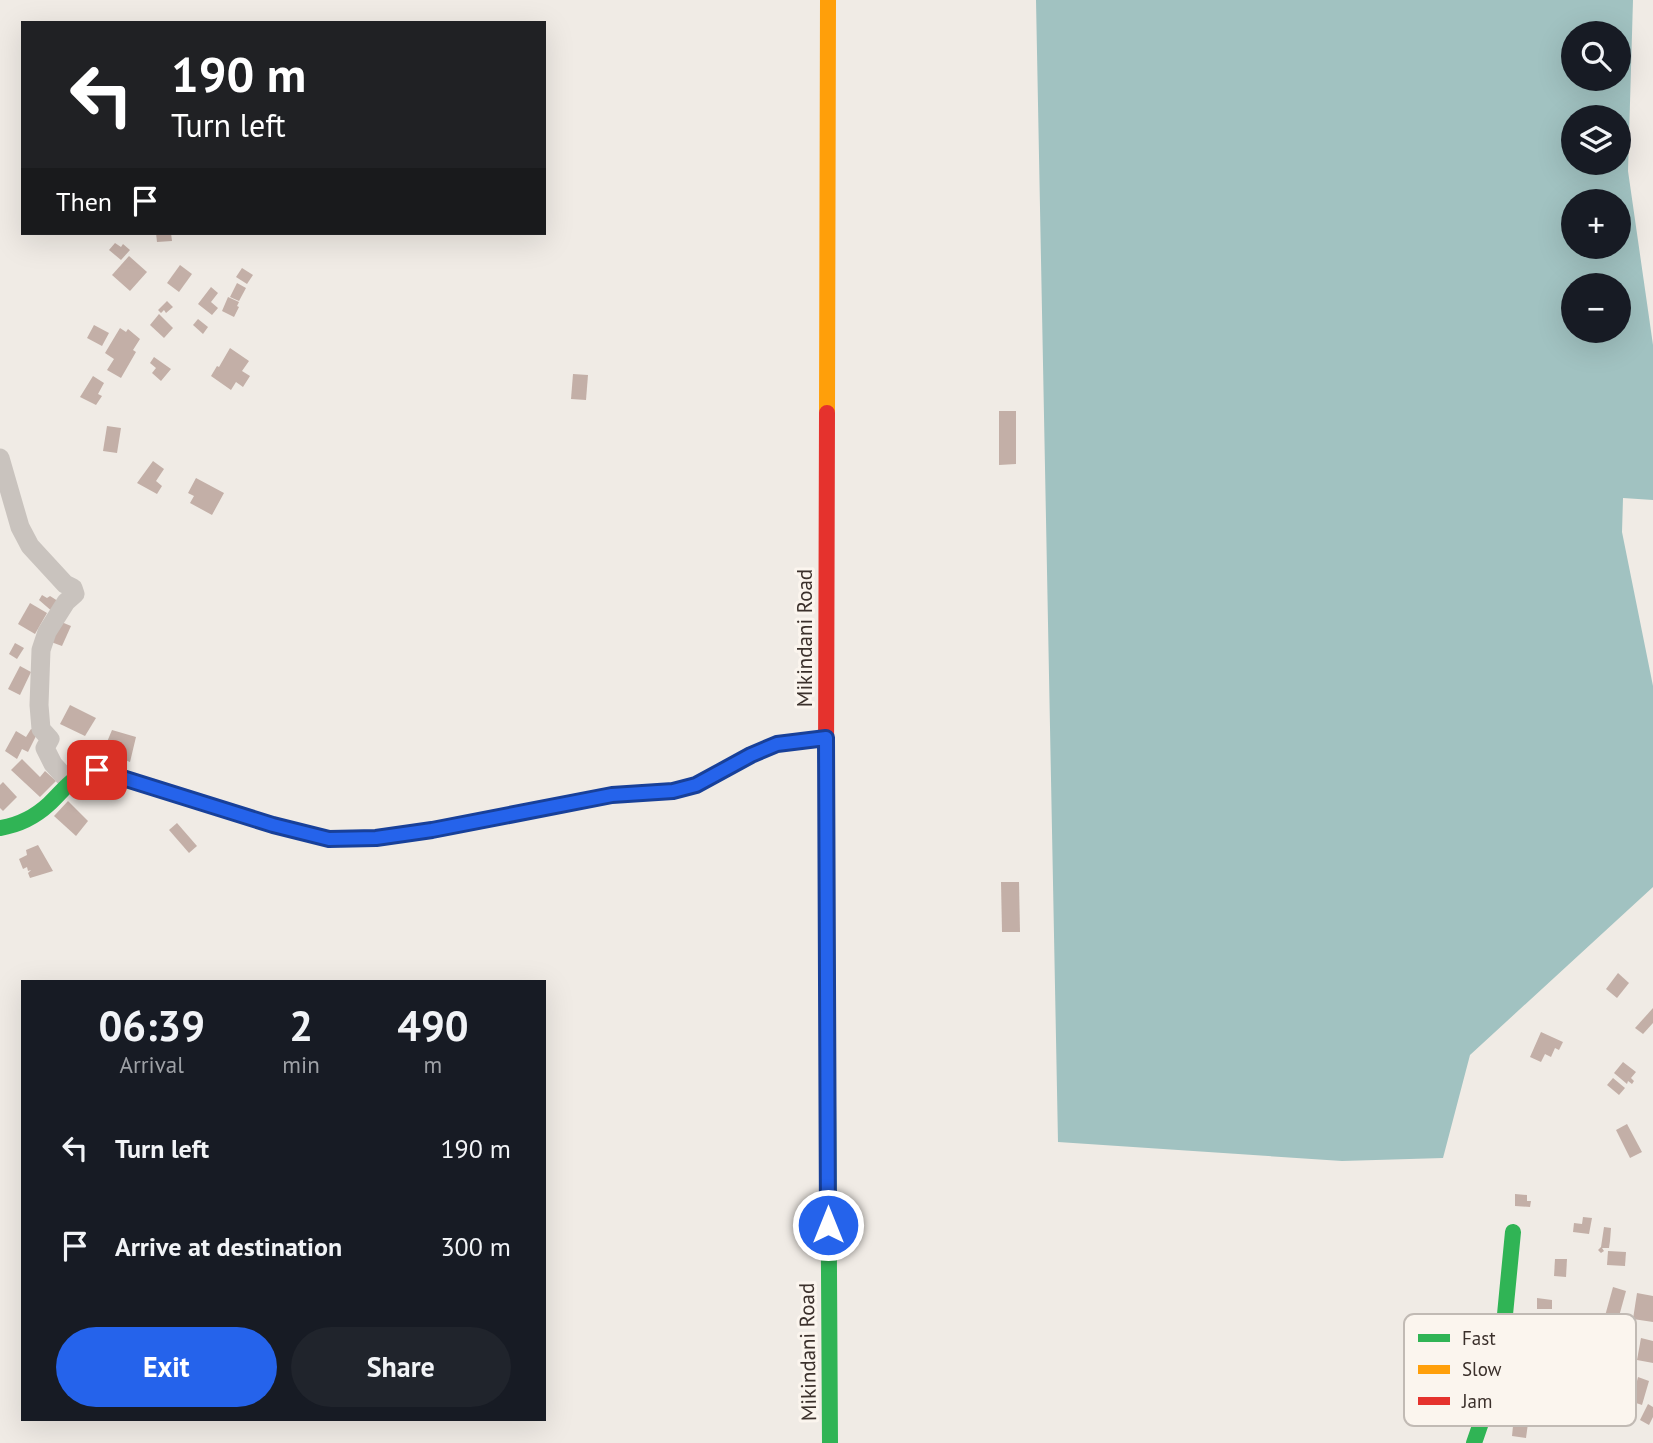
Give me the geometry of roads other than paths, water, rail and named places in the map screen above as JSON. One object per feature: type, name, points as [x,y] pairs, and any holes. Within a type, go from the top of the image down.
[{"type":"main road","name":"Mikindani Road","points":[[828,0],[826,738],[830,1443]]},
{"type":"main road","points":[[0,828],[15,827],[32,819],[70,782],[81,774],[97,770],[295,831],[329,839],[376,838],[432,830],[612,795],[673,791],[696,785],[777,744],[826,738]]},
{"type":"main road","points":[[1505,1314],[1513,1231]]},
{"type":"main road","points":[[1474,1443],[1480,1426]]},
{"type":"street","points":[[0,458],[20,527],[30,546],[65,584],[73,588],[75,594],[66,602],[43,641],[38,682],[41,729],[50,739],[45,748],[54,764],[70,782]]},
{"type":"water","points":[[1036,0],[1633,0],[1631,68],[1631,21],[1561,21],[1561,91],[1630,91],[1630,105],[1561,105],[1561,175],[1629,175],[1631,189],[1561,189],[1561,259],[1631,259],[1631,192],[1653,345],[1653,500],[1623,498],[1622,532],[1653,686],[1653,887],[1470,1055],[1443,1158],[1342,1161],[1058,1142]]}]
